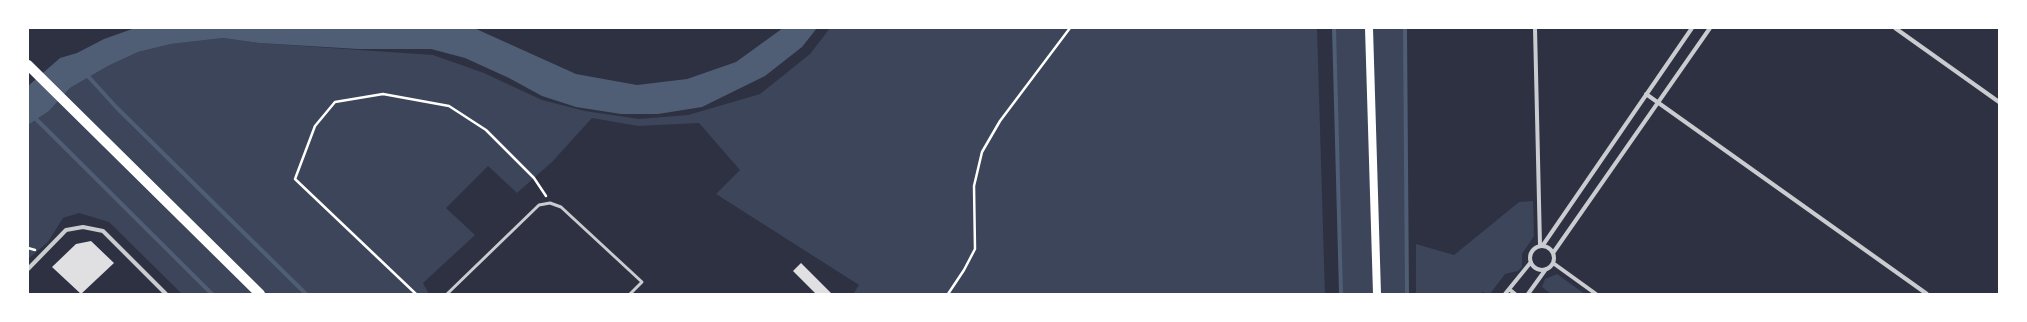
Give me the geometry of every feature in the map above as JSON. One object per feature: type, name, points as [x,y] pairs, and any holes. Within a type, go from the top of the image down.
[{"type":"main road","points":[[1369,28],[1377,294]]},
{"type":"main road","points":[[28,65],[260,294]]},
{"type":"street","points":[[1535,28],[1542,246]]},
{"type":"street","points":[[1505,294],[1531,262],[1532,252],[1542,246],[1692,28]]},
{"type":"street","points":[[1528,294],[1546,269],[1553,263],[1553,253],[1710,28]]},
{"type":"street","points":[[1895,28],[1999,102]]},
{"type":"street","points":[[1646,94],[1927,294]]},
{"type":"street","points":[[28,269],[66,230],[83,227],[103,231],[166,294]]},
{"type":"street","points":[[1542,246],[1549,248],[1553,253]]},
{"type":"street","points":[[1531,262],[1539,269],[1546,269]]},
{"type":"street","points":[[1553,263],[1596,294]]},
{"type":"street","points":[[1509,289],[1514,294]]},
{"type":"lane","points":[[447,294],[539,205],[550,203],[561,207],[642,282],[630,294]]},
{"type":"path","points":[[948,294],[964,270],[975,249],[974,186],[982,152],[1000,121],[1070,28]]},
{"type":"path","points":[[416,294],[295,178],[315,126],[336,102],[383,94],[449,106],[486,130],[534,178],[550,203]]},
{"type":"shaded area","points":[[135,28],[474,28],[576,74],[637,85],[687,79],[736,62],[783,28],[817,28],[802,47],[765,76],[702,107],[658,114],[621,114],[576,107],[542,96],[509,78],[465,58],[431,49],[358,49],[259,43],[223,38],[171,44],[138,52],[108,66],[70,88],[49,111],[28,125],[28,86],[60,58],[77,53],[104,39]]},
{"type":"shaded area","points":[[830,28],[1317,28],[1325,294],[853,294],[859,285],[716,194],[740,170],[699,123],[638,126],[592,118],[552,162],[517,193],[488,166],[446,208],[475,235],[423,283],[429,294],[182,294],[109,222],[79,213],[63,218],[48,242],[28,259],[28,125],[49,111],[70,88],[108,66],[138,52],[171,44],[223,38],[259,43],[433,55],[484,73],[542,100],[585,111],[639,119],[688,115],[760,94],[810,54]]},
{"type":"shaded area","points":[[1334,28],[1405,28],[1407,294],[1341,294]]},
{"type":"shaded area","points":[[1533,201],[1534,236],[1522,254],[1522,267],[1518,271],[1505,274],[1490,294],[1482,292],[1481,294],[1416,294],[1416,244],[1454,255],[1519,202]]},
{"type":"shaded area","points":[[1557,274],[1585,294],[1551,294],[1542,287],[1545,279]]},
{"type":"building","points":[[91,241],[114,263],[81,294],[52,267],[76,244]]},
{"type":"building","points":[[801,263],[832,294],[816,294],[793,271]]},
{"type":"waterway","points":[[1334,28],[1341,294]]},
{"type":"waterway","points":[[1405,28],[1407,294]]},
{"type":"waterway","points":[[86,74],[117,108],[306,294]]},
{"type":"waterway","points":[[28,111],[212,294]]}]
